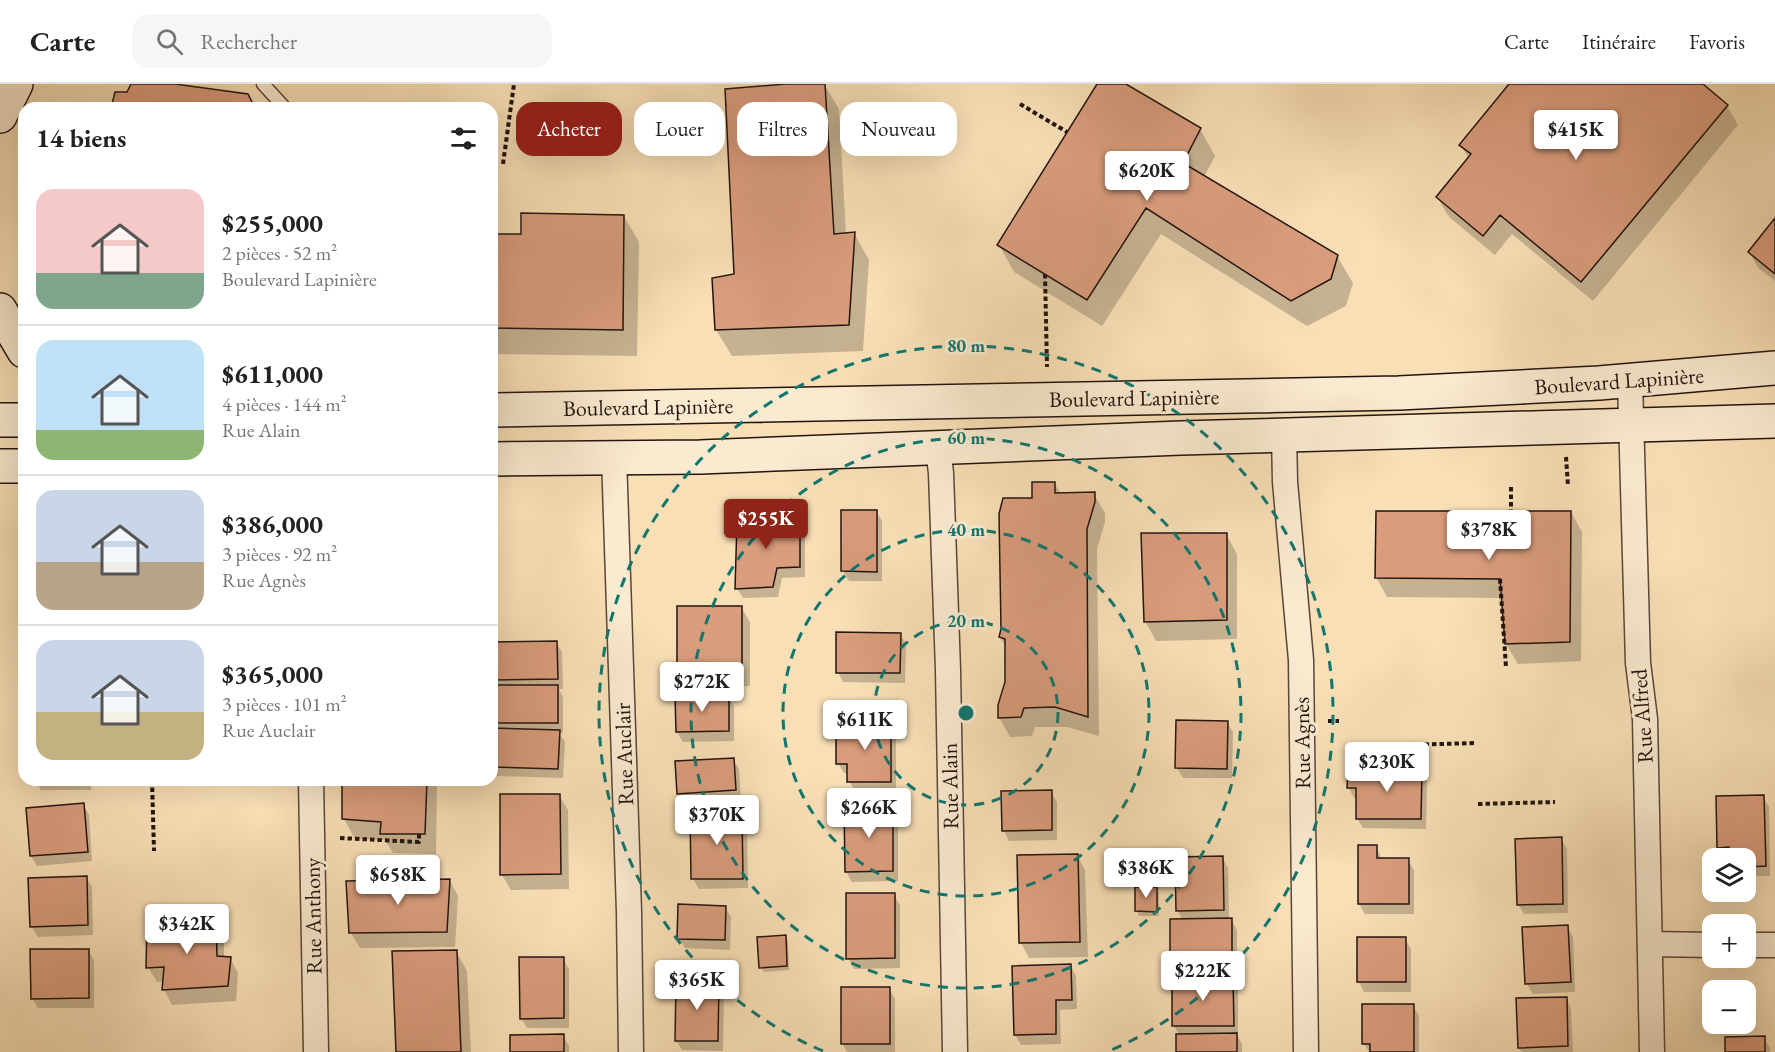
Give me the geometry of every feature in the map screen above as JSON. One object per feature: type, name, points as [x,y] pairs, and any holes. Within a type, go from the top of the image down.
[{"type":"main road","points":[[0,116],[16,84]]},
{"type":"main road","points":[[0,310],[18,341]]},
{"type":"main road","name":"Boulevard Lapinière","points":[[498,410],[1400,393],[1630,381],[1775,368]]},
{"type":"main road","points":[[0,420],[18,420]]},
{"type":"main road","name":"Boulevard Lapinière","points":[[498,459],[700,457],[1284,435],[1775,420]]},
{"type":"main road","points":[[0,466],[18,466]]},
{"type":"street","name":"Rue Alfred","points":[[1630,381],[1638,663],[1645,719],[1652,1052]]},
{"type":"street","name":"Rue Agnès","points":[[1284,435],[1285,482],[1301,660],[1306,1052]]},
{"type":"street","name":"Rue Alain","points":[[938,448],[941,473],[948,670],[955,1052]]},
{"type":"street","name":"Rue Auclair","points":[[614,456],[629,900],[631,1052]]},
{"type":"street","name":"Rue Anthony","points":[[311,786],[316,1052]]},
{"type":"street","points":[[1650,944],[1702,945]]},
{"type":"street","points":[[1756,945],[1775,945]]},
{"type":"lane","points":[[263,84],[280,102]]},
{"type":"path","points":[[503,164],[514,84]]},
{"type":"path","points":[[1020,104],[1068,132]]},
{"type":"path","points":[[1045,274],[1047,377]]},
{"type":"path","points":[[1566,451],[1568,486]]},
{"type":"path","points":[[1510,487],[1511,511]]},
{"type":"path","points":[[1500,579],[1506,667]]},
{"type":"path","points":[[1402,745],[1477,743]]},
{"type":"path","points":[[153,786],[154,851]]},
{"type":"path","points":[[1478,804],[1555,802]]},
{"type":"path","points":[[312,837],[419,842],[419,834]]},
{"type":"building","points":[[131,84],[175,84],[248,94],[252,102],[112,102],[115,92],[127,92]]},
{"type":"building","points":[[786,84],[825,84],[826,102],[737,102],[737,156],[828,156],[828,134],[834,234],[855,232],[849,325],[715,330],[712,278],[734,274],[725,89]]},
{"type":"building","points":[[1097,84],[1126,84],[1201,128],[1183,163],[1338,255],[1331,279],[1291,301],[1146,208],[1087,300],[997,245]]},
{"type":"building","points":[[1509,84],[1703,84],[1728,105],[1581,282],[1500,215],[1483,236],[1436,197],[1471,154],[1459,145]]},
{"type":"building","points":[[521,213],[624,215],[623,330],[498,328],[498,234],[521,234]]},
{"type":"building","points":[[1775,218],[1775,274],[1748,252]]},
{"type":"building","points":[[1032,482],[1055,482],[1055,493],[1095,492],[1095,502],[1087,529],[1088,717],[1055,707],[1024,708],[1021,717],[998,718],[998,705],[1005,682],[1005,639],[999,637],[1001,629],[999,514],[1003,498],[1032,498]]},
{"type":"building","points":[[841,510],[877,510],[877,572],[841,571]]},
{"type":"building","points":[[1376,511],[1571,511],[1570,642],[1505,644],[1500,579],[1375,578]]},
{"type":"building","points":[[800,516],[800,567],[777,568],[773,587],[735,589],[737,521]]},
{"type":"building","points":[[1141,533],[1227,533],[1227,620],[1144,622]]},
{"type":"building","points":[[677,606],[742,606],[742,672],[677,672]]},
{"type":"building","points":[[836,632],[901,633],[900,673],[836,673]]},
{"type":"building","points":[[557,641],[558,679],[498,680],[498,642]]},
{"type":"building","points":[[498,685],[558,685],[558,723],[498,723]]},
{"type":"building","points":[[729,694],[729,731],[676,732],[675,695]]},
{"type":"building","points":[[1176,720],[1228,721],[1227,769],[1175,768]]},
{"type":"building","points":[[836,722],[891,722],[891,782],[847,782],[847,764],[836,764]]},
{"type":"building","points":[[498,728],[560,730],[558,769],[498,767]]},
{"type":"building","points":[[734,758],[736,790],[677,794],[675,761]]},
{"type":"building","points":[[1348,769],[1422,770],[1421,819],[1356,819],[1356,788],[1347,788]]},
{"type":"building","points":[[342,786],[427,786],[425,834],[380,834],[381,822],[342,819]]},
{"type":"building","points":[[1052,790],[1052,830],[1002,831],[1001,791]]},
{"type":"building","points":[[500,794],[560,794],[561,874],[500,875]]},
{"type":"building","points":[[1764,795],[1766,866],[1756,866],[1756,848],[1717,848],[1716,796]]},
{"type":"building","points":[[84,803],[88,852],[30,856],[26,808]]},
{"type":"building","points":[[844,806],[893,806],[893,871],[845,872]]},
{"type":"building","points":[[742,813],[743,879],[691,879],[690,814]]},
{"type":"building","points":[[1562,837],[1563,904],[1517,905],[1515,839]]},
{"type":"building","points":[[1358,845],[1377,845],[1377,858],[1409,858],[1409,904],[1358,904]]},
{"type":"building","points":[[1078,854],[1080,942],[1019,943],[1017,855]]},
{"type":"building","points":[[1223,856],[1224,910],[1176,911],[1175,857]]},
{"type":"building","points":[[87,876],[88,925],[30,927],[28,878]]},
{"type":"building","points":[[450,879],[447,932],[349,933],[346,881]]},
{"type":"building","points":[[1135,887],[1157,887],[1157,912],[1135,911]]},
{"type":"building","points":[[846,893],[895,893],[895,958],[846,959]]},
{"type":"building","points":[[678,904],[726,906],[725,940],[677,939]]},
{"type":"building","points":[[1232,918],[1232,969],[1170,970],[1170,919]]},
{"type":"building","points":[[216,921],[217,956],[231,957],[228,986],[162,990],[164,967],[146,968],[147,922]]},
{"type":"building","points":[[1568,925],[1571,982],[1525,984],[1522,927]]},
{"type":"building","points":[[786,935],[787,966],[759,968],[757,937]]},
{"type":"building","points":[[1357,937],[1406,937],[1406,982],[1357,982]]},
{"type":"building","points":[[30,949],[89,949],[89,998],[31,999]]},
{"type":"building","points":[[457,950],[461,1052],[396,1052],[392,951]]},
{"type":"building","points":[[519,957],[564,957],[564,1018],[520,1019]]},
{"type":"building","points":[[1071,964],[1072,1000],[1056,1000],[1056,1034],[1014,1035],[1012,966]]},
{"type":"building","points":[[1233,977],[1234,1026],[1172,1026],[1172,978]]},
{"type":"building","points":[[676,981],[719,982],[718,1041],[675,1041]]},
{"type":"building","points":[[841,987],[890,987],[890,1044],[841,1044]]},
{"type":"building","points":[[1567,997],[1568,1046],[1518,1048],[1516,998]]},
{"type":"building","points":[[1362,1004],[1414,1004],[1414,1052],[1370,1052],[1370,1044],[1362,1044]]},
{"type":"building","points":[[1237,1033],[1237,1052],[1176,1052],[1176,1034]]},
{"type":"building","points":[[564,1034],[564,1052],[510,1052],[510,1035]]},
{"type":"building","points":[[1765,1036],[1765,1052],[1725,1052],[1725,1037]]}]
